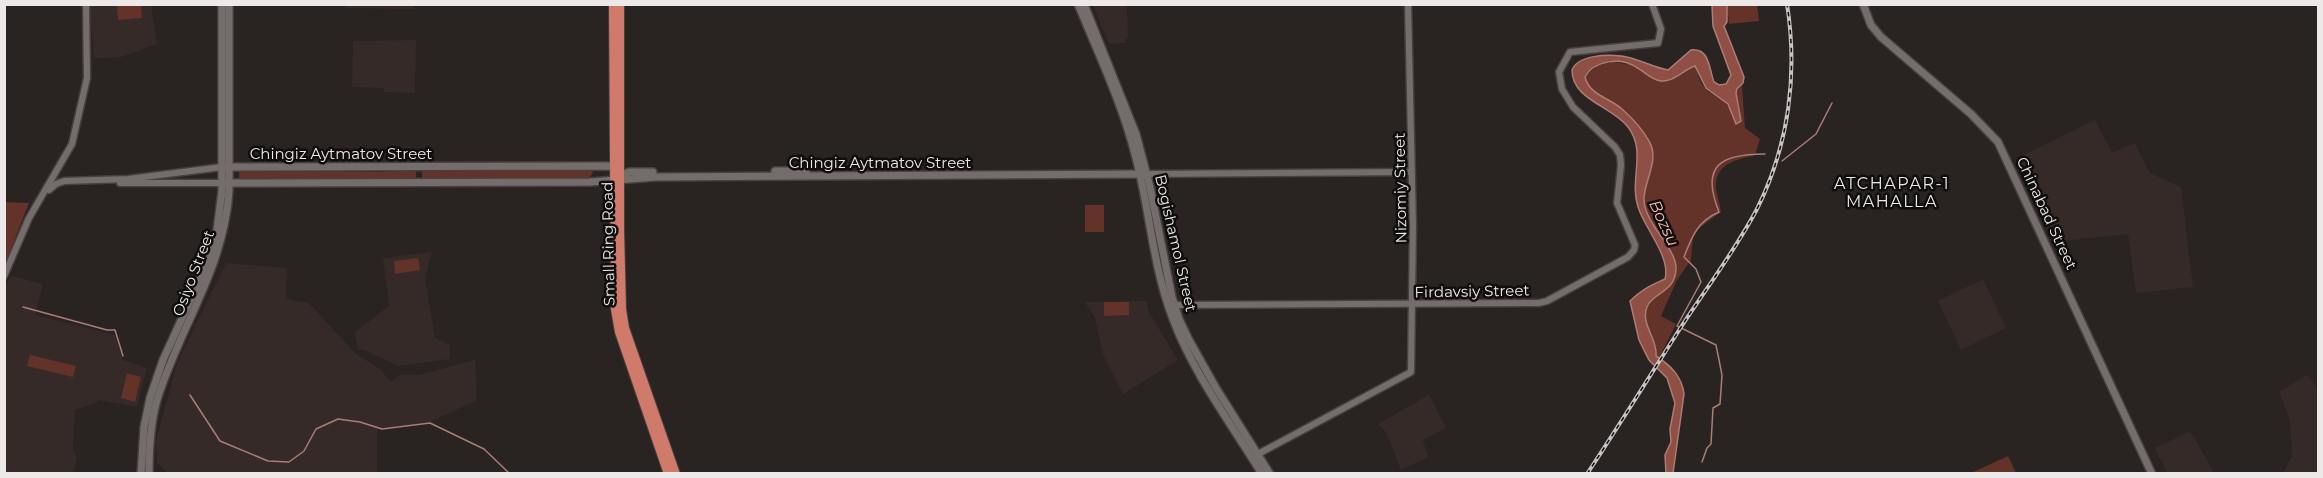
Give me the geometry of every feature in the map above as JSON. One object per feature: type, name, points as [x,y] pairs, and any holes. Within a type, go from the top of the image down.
[{"type":"highway","name":"Small Ring Road","points":[[613,4],[622,313],[625,328],[676,474]]},
{"type":"highway","name":"Small Ring Road","points":[[620,4],[615,309],[617,323],[668,474]]},
{"type":"main road","name":"Osiyo Street","points":[[148,474],[151,431],[157,399],[219,250],[226,221],[222,4]]},
{"type":"main road","name":"Osiyo Street","points":[[225,167],[229,4]]},
{"type":"main road","name":"Bogishamol Street","points":[[1078,4],[1130,117],[1165,295],[1172,318],[1206,383],[1270,474]]},
{"type":"main road","name":"Bogishamol Street","points":[[1084,4],[1097,44]]},
{"type":"main road","name":"Chinabad Street","points":[[1863,4],[1871,25],[1881,37],[1971,114],[1998,142],[2152,474]]},
{"type":"main road","points":[[418,166],[418,182]]},
{"type":"main road","name":"Chingiz Aytmatov Street","points":[[225,167],[591,166],[617,174],[717,176],[1142,174]]},
{"type":"main road","points":[[590,182],[596,173],[591,166]]},
{"type":"main road","name":"Chingiz Aytmatov Street","points":[[225,183],[590,182],[629,172],[1142,174]]},
{"type":"main road","name":"Bogishamol Street","points":[[1142,174],[1174,305],[1193,350],[1256,456],[1262,474]]},
{"type":"main road","name":"Osiyo Street","points":[[141,474],[148,405],[163,360],[212,248],[225,183]]},
{"type":"street","points":[[4,276],[26,225],[72,144],[85,92],[88,64],[86,4]]},
{"type":"street","name":"Nizomiy Street","points":[[1256,456],[1411,372],[1413,226],[1408,4]]},
{"type":"street","name":"Firdavsiy Street","points":[[1174,305],[1547,301],[1628,257],[1634,251],[1634,242],[1617,203],[1620,155],[1615,147],[1573,107],[1562,89],[1559,69],[1570,52],[1656,43],[1660,35],[1660,22],[1653,4]]},
{"type":"street","points":[[61,165],[62,176],[70,181]]},
{"type":"street","name":"Chingiz Aytmatov Street","points":[[166,178],[225,167]]},
{"type":"street","name":"Chingiz Aytmatov Street","points":[[1142,174],[1411,172]]},
{"type":"street","name":"Chingiz Aytmatov Street","points":[[43,197],[54,185],[70,181],[166,178],[225,183]]},
{"type":"shaded area","points":[[89,5],[151,5],[157,44],[121,57],[94,58]]},
{"type":"shaded area","points":[[117,5],[141,5],[142,18],[118,20]]},
{"type":"shaded area","points":[[346,5],[414,5],[414,9],[345,8]]},
{"type":"shaded area","points":[[1093,5],[1127,5],[1128,39],[1125,39],[1125,43],[1109,44]]},
{"type":"shaded area","name":"Bozsu","points":[[1712,5],[1727,5],[1727,22],[1724,26],[1744,77],[1736,93],[1741,121],[1736,124],[1728,104],[1706,88],[1695,66],[1670,80],[1661,81],[1630,64],[1616,61],[1595,67],[1585,77],[1595,92],[1617,105],[1633,120],[1647,137],[1652,148],[1653,162],[1645,191],[1645,207],[1675,261],[1676,269],[1672,283],[1650,302],[1645,313],[1656,356],[1674,372],[1681,382],[1684,394],[1673,473],[1666,473],[1665,455],[1671,442],[1670,429],[1675,403],[1667,378],[1649,360],[1639,340],[1630,301],[1642,291],[1665,279],[1666,270],[1661,252],[1638,207],[1635,186],[1637,156],[1634,136],[1621,120],[1579,89],[1572,70],[1575,65],[1586,58],[1615,55],[1668,70],[1691,50],[1697,50],[1702,52],[1708,60],[1714,82],[1719,85],[1726,84],[1731,75],[1713,26]]},
{"type":"shaded area","points":[[1727,5],[1757,5],[1759,21],[1729,24]]},
{"type":"shaded area","points":[[416,40],[415,93],[384,92],[383,88],[352,87],[353,41]]},
{"type":"shaded area","points":[[1613,62],[1634,65],[1675,78],[1695,66],[1704,87],[1725,102],[1732,116],[1741,121],[1736,93],[1742,85],[1745,128],[1760,139],[1755,155],[1728,164],[1719,173],[1716,188],[1721,212],[1699,228],[1693,236],[1691,260],[1677,280],[1661,316],[1676,324],[1659,358],[1656,356],[1646,312],[1649,305],[1669,288],[1672,254],[1659,236],[1645,208],[1644,194],[1652,165],[1653,150],[1647,137],[1632,118],[1594,92],[1585,77],[1598,64]]},
{"type":"shaded area","points":[[2095,120],[2112,152],[2135,143],[2150,173],[2181,187],[2193,287],[2136,293],[2128,234],[2053,242],[2041,212],[2049,208],[2030,166],[2021,169],[2016,159]]},
{"type":"shaded area","points":[[590,169],[593,173],[589,178],[422,178],[422,170]]},
{"type":"shaded area","points":[[239,170],[378,172],[416,170],[416,178],[242,180],[239,178]]},
{"type":"shaded area","points":[[4,202],[29,203],[5,264]]},
{"type":"shaded area","points":[[1085,205],[1104,205],[1104,232],[1085,232]]},
{"type":"shaded area","points":[[432,252],[425,277],[435,338],[450,345],[450,359],[398,366],[364,350],[358,350],[355,332],[389,306],[383,258]]},
{"type":"shaded area","points":[[418,258],[420,270],[395,274],[394,261]]},
{"type":"shaded area","points":[[226,263],[287,268],[286,299],[309,303],[355,353],[380,369],[391,382],[399,375],[419,375],[475,360],[477,400],[430,422],[381,429],[377,427],[377,473],[168,473],[157,463],[156,441],[177,363]]},
{"type":"shaded area","points":[[12,276],[43,284],[35,315],[115,335],[123,360],[147,368],[137,407],[99,400],[75,410],[73,449],[77,458],[73,473],[5,473],[4,288]]},
{"type":"shaded area","points":[[1983,279],[2006,328],[1961,350],[1938,301]]},
{"type":"shaded area","points":[[1147,301],[1147,309],[1178,360],[1123,394],[1103,355],[1095,318],[1085,302]]},
{"type":"shaded area","points":[[1104,302],[1129,302],[1129,315],[1104,316]]},
{"type":"shaded area","points":[[30,355],[76,366],[73,377],[27,366]]},
{"type":"shaded area","points":[[127,373],[141,377],[135,402],[121,398]]},
{"type":"shaded area","points":[[2307,375],[2318,389],[2318,473],[2283,473],[2292,456],[2290,421],[2279,392]]},
{"type":"shaded area","points":[[1429,395],[1446,428],[1423,440],[1428,457],[1401,470],[1386,432],[1378,424]]},
{"type":"shaded area","points":[[2189,432],[2193,435],[2214,473],[2167,473],[2155,448]]},
{"type":"shaded area","points":[[2008,456],[2016,473],[1971,473]]},
{"type":"waterway","points":[[1782,161],[1816,134],[1832,103]]},
{"type":"waterway","points":[[1702,462],[1711,444],[1713,408],[1720,404],[1722,375],[1716,345],[1677,326],[1701,282],[1696,269],[1684,257],[1697,230],[1706,220],[1719,212],[1712,183],[1718,165],[1737,156],[1765,154]]},
{"type":"waterway","points":[[23,307],[107,330],[115,330],[123,356]]},
{"type":"waterway","points":[[190,395],[220,441],[268,461],[289,462],[304,451],[316,429],[338,419],[360,422],[382,429],[430,423],[484,449],[510,474]]},
{"type":"railway","points":[[1587,474],[1722,267],[1757,209],[1768,185],[1783,134],[1791,83],[1787,4]]},
{"type":"district","name":"ATCHAPAR-1 MAHALLA","points":[[1892,192]]}]
